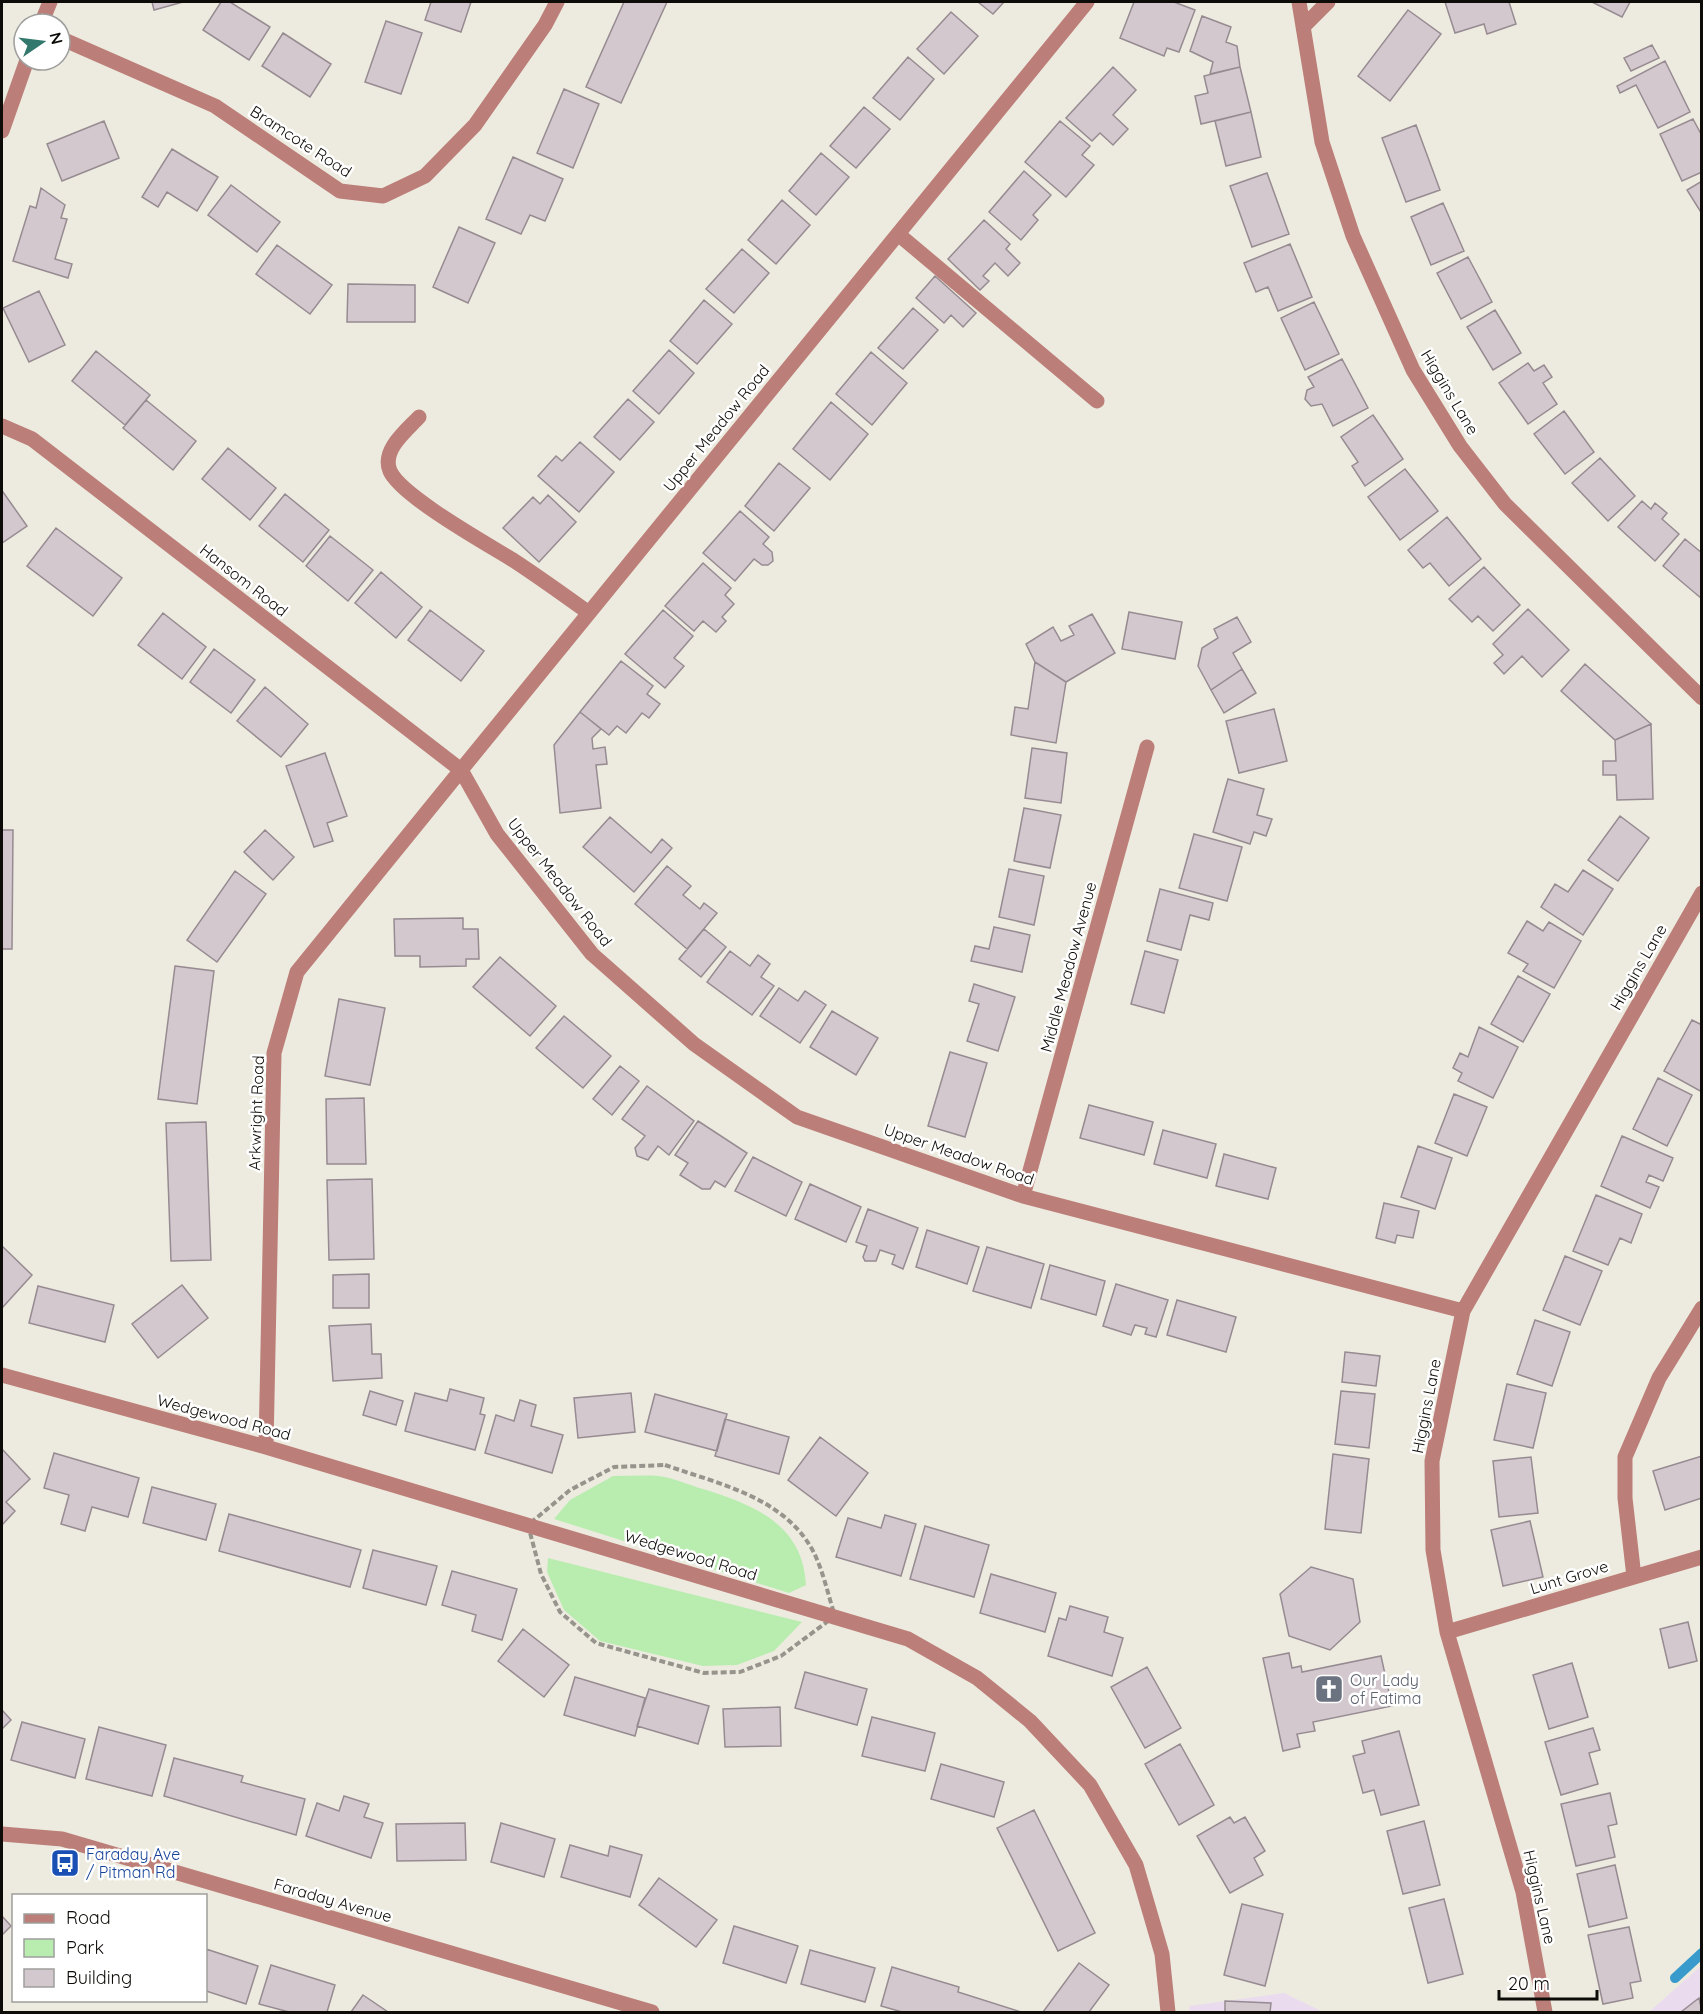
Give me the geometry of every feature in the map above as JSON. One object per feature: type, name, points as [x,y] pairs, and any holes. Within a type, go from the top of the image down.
[{"type":"street","name":"Bramcote Road","points":[[72,43],[215,106],[340,191],[383,196],[425,176],[475,125],[545,25],[557,2]]},
{"type":"street","name":"Upper Meadow Road","points":[[1087,2],[461,770],[497,834],[592,954],[694,1044],[797,1117],[1023,1196],[1463,1311]]},
{"type":"street","name":"Higgins Lane","points":[[1299,2],[1322,142],[1353,236],[1413,370],[1460,446],[1505,504],[1701,698]]},
{"type":"street","points":[[1303,27],[1328,2]]},
{"type":"street","points":[[2,131],[23,72]]},
{"type":"street","points":[[898,234],[1097,401]]},
{"type":"street","points":[[419,417],[395,442],[390,455],[389,470],[395,478],[405,489],[589,613]]},
{"type":"street","name":"Hansom Road","points":[[2,426],[32,440],[461,770]]},
{"type":"street","name":"Middle Meadow Avenue","points":[[1023,1196],[1148,747]]},
{"type":"street","name":"Arkwright Road","points":[[266,1447],[274,1053],[297,972],[461,770]]},
{"type":"street","name":"Higgins Lane","points":[[1545,2013],[1523,1892],[1447,1632],[1433,1550],[1432,1461],[1463,1311],[1701,893]]},
{"type":"street","points":[[1634,1577],[1625,1498],[1625,1457],[1659,1378],[1701,1308]]},
{"type":"street","name":"Wedgewood Road","points":[[2,1376],[266,1447],[908,1639],[977,1678],[1030,1720],[1090,1785],[1136,1865],[1162,1954],[1168,2013]]},
{"type":"street","name":"Lunt Grove","points":[[1447,1632],[1701,1557]]},
{"type":"street","name":"Faraday Avenue","points":[[2,1834],[62,1839],[652,2013]]},
{"type":"shaded area","points":[[1701,1966],[1701,2012],[1649,2012]]},
{"type":"shaded area","points":[[1284,1993],[1323,2012],[1190,2012],[1189,2006]]},
{"type":"green space","points":[[613,1476],[665,1477],[722,1495],[757,1510],[786,1532],[796,1547],[803,1564],[806,1585],[789,1593],[554,1519],[570,1500]]},
{"type":"green space","points":[[548,1558],[802,1622],[774,1651],[737,1665],[703,1666],[600,1641],[564,1610],[547,1572]]},
{"type":"building","points":[[152,2],[183,2],[154,10]]},
{"type":"building","points":[[221,2],[230,2],[270,27],[249,60],[203,30]]},
{"type":"building","points":[[431,2],[471,2],[461,32],[425,20]]},
{"type":"building","points":[[624,2],[667,2],[621,103],[586,87]]},
{"type":"building","points":[[978,2],[1004,2],[993,14]]},
{"type":"building","points":[[1134,2],[1174,2],[1195,10],[1179,52],[1167,48],[1164,56],[1120,38]]},
{"type":"building","points":[[1445,2],[1509,2],[1516,24],[1487,34],[1484,24],[1455,33]]},
{"type":"building","points":[[1592,2],[1630,2],[1622,17]]},
{"type":"building","points":[[1408,10],[1441,34],[1390,101],[1358,76]]},
{"type":"building","points":[[951,12],[978,36],[944,74],[917,49]]},
{"type":"building","points":[[1202,16],[1231,27],[1226,42],[1237,46],[1240,67],[1210,74],[1213,62],[1190,51]]},
{"type":"building","points":[[386,21],[422,33],[401,94],[365,82]]},
{"type":"building","points":[[283,33],[331,64],[310,97],[262,66]]},
{"type":"building","points":[[1652,45],[1659,58],[1631,71],[1624,58]]},
{"type":"building","points":[[908,57],[934,79],[900,120],[873,98]]},
{"type":"building","points":[[1665,61],[1690,112],[1658,128],[1636,85],[1620,93],[1617,86]]},
{"type":"building","points":[[1113,67],[1136,90],[1113,115],[1128,129],[1113,145],[1100,133],[1092,141],[1066,118]]},
{"type":"building","points":[[1240,67],[1251,112],[1201,124],[1195,96],[1208,93],[1204,76]]},
{"type":"building","points":[[564,89],[599,104],[573,168],[537,153]]},
{"type":"building","points":[[864,107],[890,129],[856,168],[830,146]]},
{"type":"building","points":[[1251,112],[1261,157],[1226,166],[1215,121]]},
{"type":"building","points":[[1693,119],[1702,136],[1702,172],[1682,181],[1660,134]]},
{"type":"building","points":[[104,121],[119,158],[62,181],[47,144]]},
{"type":"building","points":[[1060,121],[1090,146],[1082,155],[1094,165],[1066,197],[1025,162]]},
{"type":"building","points":[[1416,125],[1440,190],[1406,202],[1382,138]]},
{"type":"building","points":[[172,149],[218,177],[197,211],[167,192],[158,207],[142,197]]},
{"type":"building","points":[[821,153],[849,177],[816,215],[789,191]]},
{"type":"building","points":[[513,157],[563,179],[545,221],[530,215],[521,234],[486,219]]},
{"type":"building","points":[[1024,171],[1051,195],[1033,215],[1038,220],[1021,240],[989,212]]},
{"type":"building","points":[[1267,173],[1289,234],[1252,247],[1230,186]]},
{"type":"building","points":[[1702,181],[1702,214],[1687,190]]},
{"type":"building","points":[[231,185],[280,222],[257,252],[208,215]]},
{"type":"building","points":[[41,188],[65,205],[61,218],[67,219],[55,259],[72,264],[68,278],[13,261],[30,206],[36,208]]},
{"type":"building","points":[[782,200],[810,225],[776,264],[748,240]]},
{"type":"building","points":[[1443,203],[1464,251],[1431,265],[1411,217]]},
{"type":"building","points":[[984,220],[1010,244],[1006,249],[1020,263],[1008,276],[995,263],[983,276],[989,281],[980,290],[948,259]]},
{"type":"building","points":[[459,227],[495,243],[468,303],[433,287]]},
{"type":"building","points":[[1290,244],[1312,297],[1278,311],[1268,287],[1256,292],[1244,263]]},
{"type":"building","points":[[277,245],[332,285],[310,314],[256,274]]},
{"type":"building","points":[[742,249],[769,273],[734,313],[706,289]]},
{"type":"building","points":[[1468,257],[1492,302],[1461,319],[1437,273]]},
{"type":"building","points":[[935,276],[976,313],[963,327],[951,315],[944,323],[916,298]]},
{"type":"building","points":[[348,284],[415,285],[415,322],[347,322]]},
{"type":"building","points":[[39,291],[65,345],[29,362],[3,308]]},
{"type":"building","points":[[704,300],[732,324],[697,364],[670,341]]},
{"type":"building","points":[[1314,302],[1339,354],[1305,370],[1281,318]]},
{"type":"building","points":[[913,308],[938,330],[903,369],[878,348]]},
{"type":"building","points":[[1495,310],[1521,353],[1493,370],[1467,327]]},
{"type":"building","points":[[669,350],[694,373],[659,414],[633,391]]},
{"type":"building","points":[[96,351],[150,395],[125,425],[72,381]]},
{"type":"building","points":[[871,352],[907,383],[872,425],[836,394]]},
{"type":"building","points":[[1342,359],[1368,408],[1333,426],[1322,404],[1311,406],[1305,399],[1307,390],[1314,387],[1308,377]]},
{"type":"building","points":[[1528,363],[1534,371],[1544,365],[1552,377],[1543,383],[1557,404],[1528,424],[1499,383]]},
{"type":"building","points":[[628,399],[654,422],[620,460],[594,437]]},
{"type":"building","points":[[146,400],[196,441],[173,470],[123,428]]},
{"type":"building","points":[[831,402],[868,434],[830,480],[793,449]]},
{"type":"building","points":[[1564,411],[1594,452],[1565,474],[1534,434]]},
{"type":"building","points":[[1373,415],[1403,459],[1365,486],[1352,466],[1358,462],[1341,437]]},
{"type":"building","points":[[580,442],[614,472],[579,512],[538,476],[556,456],[562,461]]},
{"type":"building","points":[[228,448],[276,488],[250,520],[202,479]]},
{"type":"building","points":[[1600,458],[1635,496],[1608,521],[1572,483]]},
{"type":"building","points":[[779,463],[810,488],[774,531],[745,506]]},
{"type":"building","points":[[1405,469],[1438,511],[1400,540],[1368,497]]},
{"type":"building","points":[[2,493],[27,526],[2,543]]},
{"type":"building","points":[[285,494],[329,530],[303,562],[259,526]]},
{"type":"building","points":[[548,495],[576,522],[539,562],[503,528],[533,497],[540,504]]},
{"type":"building","points":[[1642,501],[1651,509],[1655,503],[1667,513],[1662,519],[1679,534],[1655,561],[1618,527]]},
{"type":"building","points":[[740,511],[769,537],[763,544],[772,552],[773,561],[768,565],[762,565],[754,559],[735,581],[703,553]]},
{"type":"building","points":[[1447,517],[1481,559],[1449,586],[1430,563],[1423,568],[1408,550]]},
{"type":"building","points":[[56,528],[122,578],[93,616],[27,566]]},
{"type":"building","points":[[330,536],[373,570],[348,601],[306,566]]},
{"type":"building","points":[[1685,539],[1702,553],[1702,599],[1663,566]]},
{"type":"building","points":[[703,563],[731,588],[725,595],[734,604],[722,617],[726,621],[716,632],[703,621],[694,631],[665,606]]},
{"type":"building","points":[[1484,567],[1520,605],[1493,631],[1478,616],[1472,622],[1449,599]]},
{"type":"building","points":[[381,572],[422,607],[396,638],[355,603]]},
{"type":"building","points":[[1528,609],[1569,650],[1542,677],[1522,656],[1504,674],[1494,663],[1503,655],[1493,644]]},
{"type":"building","points":[[430,610],[484,651],[461,681],[408,640]]},
{"type":"building","points":[[663,610],[693,636],[674,658],[684,666],[665,688],[625,654]]},
{"type":"building","points":[[1129,612],[1182,622],[1175,659],[1122,649]]},
{"type":"building","points":[[163,613],[206,647],[182,679],[138,645]]},
{"type":"building","points":[[1092,614],[1115,653],[1066,682],[1035,662],[1026,644],[1053,627],[1061,641],[1074,635],[1069,626]]},
{"type":"building","points":[[1237,617],[1251,642],[1233,653],[1242,669],[1211,690],[1198,666],[1202,648],[1218,638],[1214,629]]},
{"type":"building","points":[[214,649],[255,680],[231,713],[190,682]]},
{"type":"building","points":[[621,661],[653,686],[647,694],[660,704],[649,718],[642,713],[626,733],[617,726],[609,735],[580,712]]},
{"type":"building","points":[[1035,662],[1066,682],[1056,743],[1011,735],[1015,707],[1028,709]]},
{"type":"building","points":[[1585,664],[1651,724],[1615,740],[1561,691]]},
{"type":"building","points":[[1242,669],[1256,693],[1224,713],[1211,690]]},
{"type":"building","points":[[265,687],[308,724],[281,757],[237,721]]},
{"type":"building","points":[[1274,709],[1287,761],[1239,773],[1226,721]]},
{"type":"building","points":[[580,712],[601,729],[592,738],[593,749],[605,747],[607,764],[596,765],[601,808],[560,813],[554,745]]},
{"type":"building","points":[[1651,724],[1653,799],[1617,800],[1616,775],[1603,775],[1603,761],[1616,761],[1615,740]]},
{"type":"building","points":[[1032,748],[1067,753],[1061,803],[1025,798]]},
{"type":"building","points":[[325,753],[347,816],[327,823],[333,841],[314,847],[286,766]]},
{"type":"building","points":[[1228,779],[1264,789],[1257,815],[1272,819],[1266,836],[1254,832],[1250,844],[1213,832]]},
{"type":"building","points":[[1024,808],[1061,815],[1050,868],[1014,861]]},
{"type":"building","points":[[1620,816],[1649,838],[1618,881],[1588,860]]},
{"type":"building","points":[[610,817],[651,853],[662,839],[672,848],[634,892],[583,847]]},
{"type":"building","points":[[2,830],[13,830],[12,949],[2,949]]},
{"type":"building","points":[[265,830],[294,857],[273,880],[244,852]]},
{"type":"building","points":[[1194,834],[1242,847],[1227,901],[1179,888]]},
{"type":"building","points":[[667,866],[691,886],[683,895],[700,909],[704,903],[717,913],[687,949],[635,904]]},
{"type":"building","points":[[1009,869],[1044,876],[1034,925],[999,917]]},
{"type":"building","points":[[1583,870],[1613,889],[1583,935],[1541,907],[1555,884],[1568,892]]},
{"type":"building","points":[[235,871],[266,894],[217,962],[187,940]]},
{"type":"building","points":[[1160,889],[1213,903],[1209,920],[1190,915],[1181,950],[1147,941]]},
{"type":"building","points":[[463,918],[463,929],[478,929],[479,959],[466,959],[466,966],[420,967],[420,956],[395,956],[394,919]]},
{"type":"building","points":[[1527,921],[1543,931],[1549,922],[1581,941],[1554,988],[1523,971],[1528,964],[1508,953]]},
{"type":"building","points":[[994,927],[1030,935],[1022,972],[971,961],[975,946],[989,949]]},
{"type":"building","points":[[704,929],[726,947],[701,977],[679,959]]},
{"type":"building","points":[[730,951],[750,966],[758,955],[770,964],[761,977],[774,986],[752,1015],[707,982]]},
{"type":"building","points":[[1145,951],[1178,960],[1164,1013],[1131,1004]]},
{"type":"building","points":[[500,957],[556,1006],[530,1036],[473,987]]},
{"type":"building","points":[[175,966],[214,971],[197,1104],[158,1099]]},
{"type":"building","points":[[1518,976],[1550,994],[1523,1042],[1491,1024]]},
{"type":"building","points":[[974,984],[1015,997],[998,1051],[967,1041],[979,1004],[969,1001]]},
{"type":"building","points":[[779,988],[798,1001],[805,991],[826,1005],[800,1043],[760,1016]]},
{"type":"building","points":[[339,999],[385,1008],[370,1085],[325,1076]]},
{"type":"building","points":[[832,1011],[878,1038],[856,1075],[810,1047]]},
{"type":"building","points":[[564,1016],[611,1056],[583,1088],[536,1048]]},
{"type":"building","points":[[1692,1020],[1702,1025],[1702,1092],[1664,1071]]},
{"type":"building","points":[[1479,1027],[1518,1047],[1493,1098],[1458,1081],[1462,1073],[1453,1068],[1460,1053],[1468,1057]]},
{"type":"building","points":[[950,1052],[987,1063],[965,1137],[928,1126]]},
{"type":"building","points":[[620,1066],[639,1081],[612,1115],[593,1099]]},
{"type":"building","points":[[1658,1078],[1692,1095],[1667,1146],[1633,1129]]},
{"type":"building","points":[[647,1086],[694,1121],[669,1155],[658,1146],[648,1160],[637,1156],[635,1148],[645,1136],[622,1119]]},
{"type":"building","points":[[1454,1094],[1487,1107],[1467,1156],[1435,1143]]},
{"type":"building","points":[[364,1098],[366,1164],[327,1164],[326,1099]]},
{"type":"building","points":[[1089,1105],[1153,1122],[1144,1155],[1080,1138]]},
{"type":"building","points":[[698,1121],[747,1153],[725,1187],[715,1181],[710,1189],[702,1189],[680,1175],[688,1163],[675,1155]]},
{"type":"building","points":[[206,1122],[211,1260],[171,1261],[166,1123]]},
{"type":"building","points":[[1163,1130],[1216,1144],[1207,1178],[1154,1164]]},
{"type":"building","points":[[1622,1136],[1673,1158],[1663,1181],[1649,1175],[1646,1182],[1659,1187],[1650,1208],[1601,1186]]},
{"type":"building","points":[[1418,1146],[1452,1158],[1435,1209],[1401,1197]]},
{"type":"building","points":[[1224,1154],[1276,1168],[1268,1199],[1216,1186]]},
{"type":"building","points":[[753,1157],[802,1182],[786,1216],[735,1191]]},
{"type":"building","points":[[372,1179],[374,1259],[329,1260],[327,1180]]},
{"type":"building","points":[[810,1184],[861,1207],[846,1242],[795,1219]]},
{"type":"building","points":[[1596,1195],[1642,1214],[1631,1243],[1620,1238],[1608,1265],[1573,1251]]},
{"type":"building","points":[[1384,1203],[1419,1211],[1413,1238],[1397,1235],[1395,1243],[1376,1238]]},
{"type":"building","points":[[868,1209],[918,1228],[903,1269],[892,1264],[895,1255],[880,1250],[876,1261],[865,1261],[863,1257],[867,1246],[856,1242]]},
{"type":"building","points":[[927,1230],[979,1247],[967,1284],[916,1267]]},
{"type":"building","points":[[2,1246],[32,1275],[2,1308]]},
{"type":"building","points":[[987,1247],[1044,1264],[1031,1308],[973,1291]]},
{"type":"building","points":[[1565,1256],[1602,1271],[1580,1325],[1543,1310]]},
{"type":"building","points":[[1050,1265],[1105,1281],[1096,1315],[1041,1299]]},
{"type":"building","points":[[369,1274],[369,1308],[333,1308],[333,1275]]},
{"type":"building","points":[[1116,1284],[1168,1300],[1156,1337],[1145,1334],[1147,1328],[1135,1325],[1131,1335],[1103,1326]]},
{"type":"building","points":[[182,1285],[208,1318],[158,1358],[132,1324]]},
{"type":"building","points":[[38,1286],[114,1305],[105,1342],[29,1323]]},
{"type":"building","points":[[1177,1300],[1236,1317],[1226,1352],[1167,1335]]},
{"type":"building","points":[[1535,1320],[1570,1332],[1552,1386],[1517,1374]]},
{"type":"building","points":[[371,1324],[372,1354],[381,1354],[382,1378],[333,1381],[329,1326]]},
{"type":"building","points":[[1345,1352],[1380,1356],[1376,1386],[1342,1382]]},
{"type":"building","points":[[1507,1384],[1546,1393],[1533,1448],[1494,1440]]},
{"type":"building","points":[[450,1389],[484,1398],[480,1414],[485,1415],[475,1450],[405,1431],[415,1393],[447,1401]]},
{"type":"building","points":[[370,1391],[403,1401],[396,1425],[363,1415]]},
{"type":"building","points":[[1341,1391],[1375,1394],[1369,1448],[1335,1444]]},
{"type":"building","points":[[631,1393],[635,1432],[578,1438],[574,1398]]},
{"type":"building","points":[[655,1394],[727,1414],[717,1451],[645,1432]]},
{"type":"building","points":[[520,1400],[536,1405],[531,1426],[563,1435],[552,1473],[485,1453],[496,1415],[514,1421]]},
{"type":"building","points":[[725,1419],[789,1437],[779,1474],[715,1456]]},
{"type":"building","points":[[820,1437],[868,1473],[836,1516],[788,1480]]},
{"type":"building","points":[[2,1449],[30,1479],[6,1502],[15,1511],[2,1525]]},
{"type":"building","points":[[54,1453],[139,1478],[128,1517],[92,1507],[85,1531],[61,1524],[69,1495],[44,1488]]},
{"type":"building","points":[[1333,1454],[1369,1459],[1361,1533],[1325,1529]]},
{"type":"building","points":[[1702,1456],[1702,1498],[1665,1510],[1653,1471]]},
{"type":"building","points":[[1531,1457],[1538,1513],[1499,1517],[1493,1461]]},
{"type":"building","points":[[152,1487],[216,1504],[206,1540],[143,1523]]},
{"type":"building","points":[[229,1514],[361,1550],[350,1587],[219,1551]]},
{"type":"building","points":[[885,1515],[916,1524],[901,1576],[836,1557],[848,1518],[881,1528]]},
{"type":"building","points":[[1530,1521],[1543,1577],[1503,1586],[1491,1530]]},
{"type":"building","points":[[925,1526],[989,1545],[974,1597],[910,1579]]},
{"type":"building","points":[[373,1550],[437,1566],[426,1605],[363,1588]]},
{"type":"building","points":[[1311,1567],[1353,1579],[1360,1622],[1330,1650],[1289,1636],[1280,1594]]},
{"type":"building","points":[[452,1571],[517,1589],[502,1640],[472,1631],[476,1615],[442,1605]]},
{"type":"building","points":[[991,1574],[1056,1593],[1045,1632],[980,1613]]},
{"type":"building","points":[[1070,1606],[1108,1617],[1104,1632],[1123,1638],[1112,1676],[1048,1656],[1059,1618],[1066,1620]]},
{"type":"building","points":[[1688,1622],[1697,1661],[1669,1668],[1660,1629]]},
{"type":"building","points":[[523,1629],[569,1665],[544,1697],[498,1661]]},
{"type":"building","name":"Our Lady of Fatima","points":[[1289,1653],[1292,1668],[1301,1666],[1302,1672],[1381,1656],[1392,1706],[1313,1722],[1315,1731],[1297,1734],[1300,1747],[1283,1751],[1263,1658]]},
{"type":"building","points":[[1572,1663],[1588,1717],[1549,1729],[1533,1675]]},
{"type":"building","points":[[1147,1667],[1181,1728],[1145,1748],[1111,1687]]},
{"type":"building","points":[[805,1672],[867,1689],[857,1725],[795,1708]]},
{"type":"building","points":[[575,1677],[645,1698],[635,1736],[564,1715]]},
{"type":"building","points":[[649,1689],[709,1706],[698,1744],[637,1726]]},
{"type":"building","points":[[780,1707],[781,1746],[725,1747],[723,1709]]},
{"type":"building","points":[[2,1710],[11,1720],[2,1729]]},
{"type":"building","points":[[872,1717],[935,1733],[925,1771],[862,1756]]},
{"type":"building","points":[[22,1722],[85,1739],[75,1778],[11,1760]]},
{"type":"building","points":[[99,1727],[166,1745],[152,1796],[86,1779]]},
{"type":"building","points":[[1593,1728],[1600,1750],[1589,1753],[1598,1784],[1561,1795],[1545,1742]]},
{"type":"building","points":[[1399,1731],[1419,1805],[1381,1815],[1374,1790],[1363,1793],[1353,1756],[1365,1753],[1362,1741]]},
{"type":"building","points":[[1180,1744],[1214,1805],[1179,1825],[1145,1764]]},
{"type":"building","points":[[174,1758],[243,1776],[241,1782],[305,1799],[296,1835],[164,1796]]},
{"type":"building","points":[[941,1764],[1004,1782],[994,1817],[931,1799]]},
{"type":"building","points":[[1610,1793],[1617,1824],[1608,1826],[1615,1857],[1576,1866],[1561,1804]]},
{"type":"building","points":[[344,1796],[369,1804],[364,1817],[383,1823],[371,1858],[306,1836],[317,1803],[339,1811]]},
{"type":"building","points":[[1034,1810],[1095,1933],[1058,1951],[997,1828]]},
{"type":"building","points":[[1230,1817],[1234,1823],[1245,1817],[1265,1851],[1254,1858],[1263,1875],[1230,1893],[1197,1836]]},
{"type":"building","points":[[1424,1821],[1440,1885],[1403,1894],[1387,1831]]},
{"type":"building","points":[[465,1823],[466,1860],[397,1861],[396,1824]]},
{"type":"building","points":[[501,1823],[555,1839],[544,1877],[491,1862]]},
{"type":"building","points":[[570,1845],[608,1856],[610,1846],[642,1855],[630,1897],[561,1877]]},
{"type":"building","points":[[1615,1865],[1627,1918],[1589,1927],[1577,1874]]},
{"type":"building","points":[[659,1878],[717,1920],[696,1947],[639,1905]]},
{"type":"building","points":[[1444,1899],[1463,1974],[1428,1983],[1409,1908]]},
{"type":"building","points":[[1242,1904],[1283,1914],[1265,1986],[1224,1975]]},
{"type":"building","points":[[2,1916],[11,1926],[2,1935]]},
{"type":"building","points":[[734,1926],[798,1946],[786,1983],[723,1963]]},
{"type":"building","points":[[1629,1927],[1641,1981],[1630,1983],[1633,1998],[1603,2004],[1588,1935]]},
{"type":"building","points":[[207,1949],[258,1966],[246,2004],[207,1991]]},
{"type":"building","points":[[810,1950],[875,1968],[865,2002],[801,1984]]},
{"type":"building","points":[[1079,1963],[1109,1985],[1089,2012],[1043,2012]]},
{"type":"building","points":[[271,1965],[335,1985],[327,2012],[289,2012],[259,2004]]},
{"type":"building","points":[[892,1967],[959,1987],[958,1992],[1021,2012],[902,2012],[881,2006]]},
{"type":"building","points":[[363,1995],[388,2012],[351,2012]]},
{"type":"building","points":[[1699,1998],[1702,2012],[1681,2012]]},
{"type":"building","points":[[1225,2001],[1271,2003],[1270,2012],[1225,2012]]},
{"type":"waterway","points":[[1675,1978],[1702,1953]]},
{"type":"place","name":"Our Lady of Fatima","points":[[1329,1689]]},
{"type":"place","name":"Faraday Ave / Pitman Rd","points":[[65,1863]]}]
